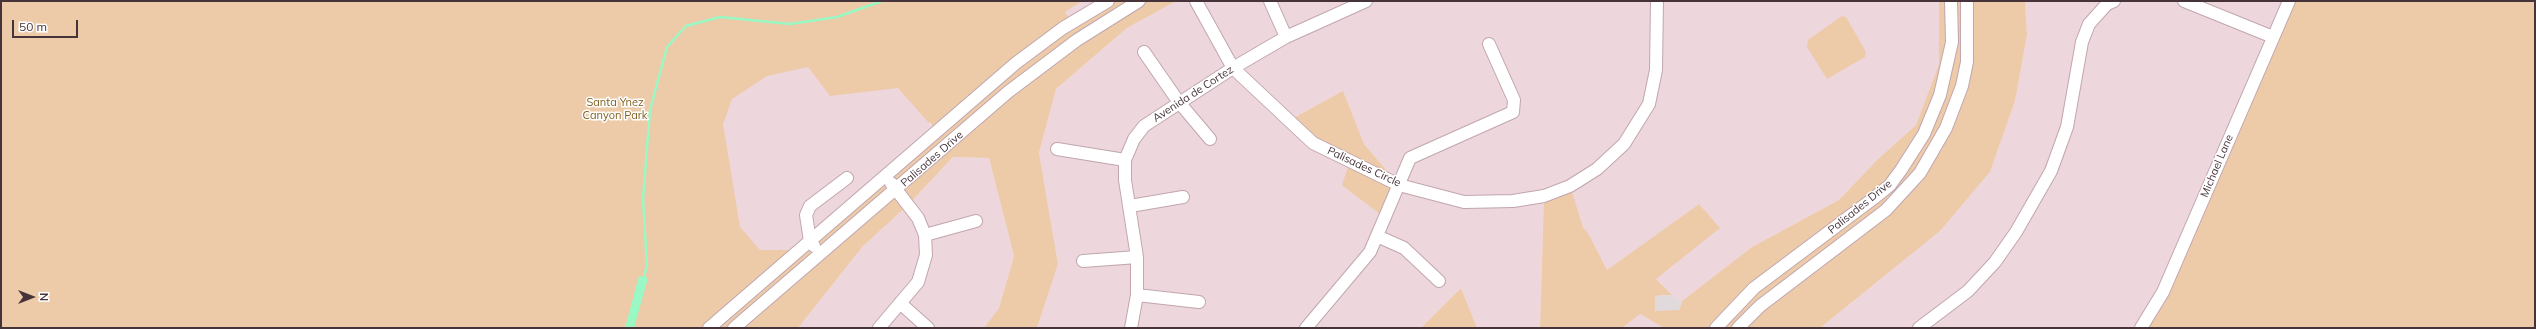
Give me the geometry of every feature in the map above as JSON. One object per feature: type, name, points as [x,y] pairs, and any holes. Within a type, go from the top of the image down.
[{"type":"street","name":"Palisades Drive","points":[[709,328],[1016,63],[1067,26],[1108,1]]},
{"type":"street","name":"Palisades Drive","points":[[734,328],[1008,92],[1077,40],[1139,1]]},
{"type":"street","name":"Palisades Circle","points":[[1196,1],[1233,68],[1313,143],[1399,185],[1464,202],[1513,201],[1544,196],[1570,186],[1597,169],[1624,144],[1649,104],[1656,70],[1657,1]]},
{"type":"street","points":[[1270,1],[1286,37]]},
{"type":"street","name":"Avenida de Cortez","points":[[1131,328],[1137,295],[1137,257],[1125,180],[1125,160],[1134,139],[1144,126],[1178,101],[1233,68],[1286,37],[1366,1]]},
{"type":"street","name":"Palisades Drive","points":[[1716,328],[1754,288],[1874,198],[1890,185],[1901,170],[1924,134],[1940,95],[1952,42],[1952,1]]},
{"type":"street","name":"Palisades Drive","points":[[1738,328],[1760,306],[1886,210],[1920,173],[1946,128],[1962,86],[1967,62],[1967,1]]},
{"type":"street","points":[[1920,328],[1968,290],[1995,262],[2016,232],[2050,171],[2067,127],[2082,42],[2089,24],[2107,4],[2114,1]]},
{"type":"street","points":[[2184,1],[2273,37]]},
{"type":"street","name":"Michael Lane","points":[[2141,328],[2163,292],[2289,1]]},
{"type":"street","points":[[1067,26],[1077,40]]},
{"type":"street","points":[[1306,328],[1370,252],[1410,158],[1513,112],[1514,100],[1489,44]]},
{"type":"street","points":[[1144,52],[1178,101],[1210,139]]},
{"type":"street","points":[[1058,149],[1125,160]]},
{"type":"street","points":[[879,328],[918,282],[926,255],[924,235],[918,218],[886,176]]},
{"type":"street","points":[[820,254],[810,241],[806,215],[810,206],[847,178]]},
{"type":"street","points":[[1130,206],[1183,197]]},
{"type":"street","points":[[924,235],[976,221]]},
{"type":"street","points":[[1377,236],[1404,248],[1439,281]]},
{"type":"street","points":[[1083,261],[1137,257]]},
{"type":"street","points":[[1137,295],[1199,302]]},
{"type":"street","points":[[900,303],[928,328]]},
{"type":"shaded area","points":[[1057,1],[1108,1],[1073,22]]},
{"type":"shaded area","points":[[1176,1],[1939,1],[1939,64],[1916,125],[1877,160],[1839,200],[1752,247],[1682,301],[1672,295],[1656,279],[1719,228],[1699,204],[1607,270],[1578,217],[1544,196],[1540,328],[1477,328],[1461,288],[1421,328],[1037,328],[1058,264],[1039,153],[1056,89],[1127,28]],"holes":[[[1343,92],[1364,144],[1399,185],[1289,120]]]},
{"type":"shaded area","points":[[2025,1],[2289,1],[2141,328],[1820,328],[1940,231],[1990,172],[2015,101],[2027,35]]},
{"type":"shaded area","points":[[765,55],[910,83],[929,123],[936,133],[799,250],[718,250],[714,89]]},
{"type":"shaded area","points":[[953,157],[989,158],[1014,256],[999,308],[984,328],[798,328],[863,246],[908,205]]},
{"type":"shaded area","points":[[639,276],[648,278],[634,328],[625,328]]},
{"type":"shaded area","points":[[1672,295],[1682,301],[1679,310],[1655,311],[1655,296]]},
{"type":"shaded area","points":[[1640,314],[1664,328],[1622,328]]},
{"type":"green space","name":"Santa Ynez Canyon Park","points":[[1,1],[1082,1],[1065,12],[1073,22],[1108,1],[1176,1],[1127,28],[1056,89],[1039,153],[1058,264],[1037,328],[984,328],[999,308],[1014,256],[989,158],[953,157],[908,205],[863,246],[798,328],[1,328]],"holes":[[[808,67],[830,96],[898,88],[929,123],[930,122],[936,133],[799,250],[760,250],[740,227],[723,124],[732,99],[767,76]]]},
{"type":"green space","points":[[1939,1],[2025,1],[2027,35],[2015,101],[1990,172],[1940,231],[1820,328],[1664,328],[1640,314],[1622,328],[1540,328],[1544,196],[1570,186],[1583,227],[1589,235],[1607,270],[1699,204],[1720,228],[1656,279],[1672,295],[1655,296],[1679,310],[1682,301],[1752,247],[1839,200],[1877,160],[1916,125],[1939,64]]},
{"type":"green space","points":[[2289,1],[2535,1],[2535,328],[2141,328]]},
{"type":"green space","points":[[1842,16],[1846,17],[1866,52],[1865,57],[1827,79],[1807,47],[1808,40]]},
{"type":"green space","points":[[1343,91],[1364,144],[1399,185],[1385,218],[1342,185],[1350,161],[1288,121]]},
{"type":"green space","points":[[1461,288],[1477,328],[1421,328]]},
{"type":"waterway","points":[[643,280],[647,266],[643,199],[650,110],[667,47],[686,26],[720,17],[790,24],[837,17],[882,1]]}]
